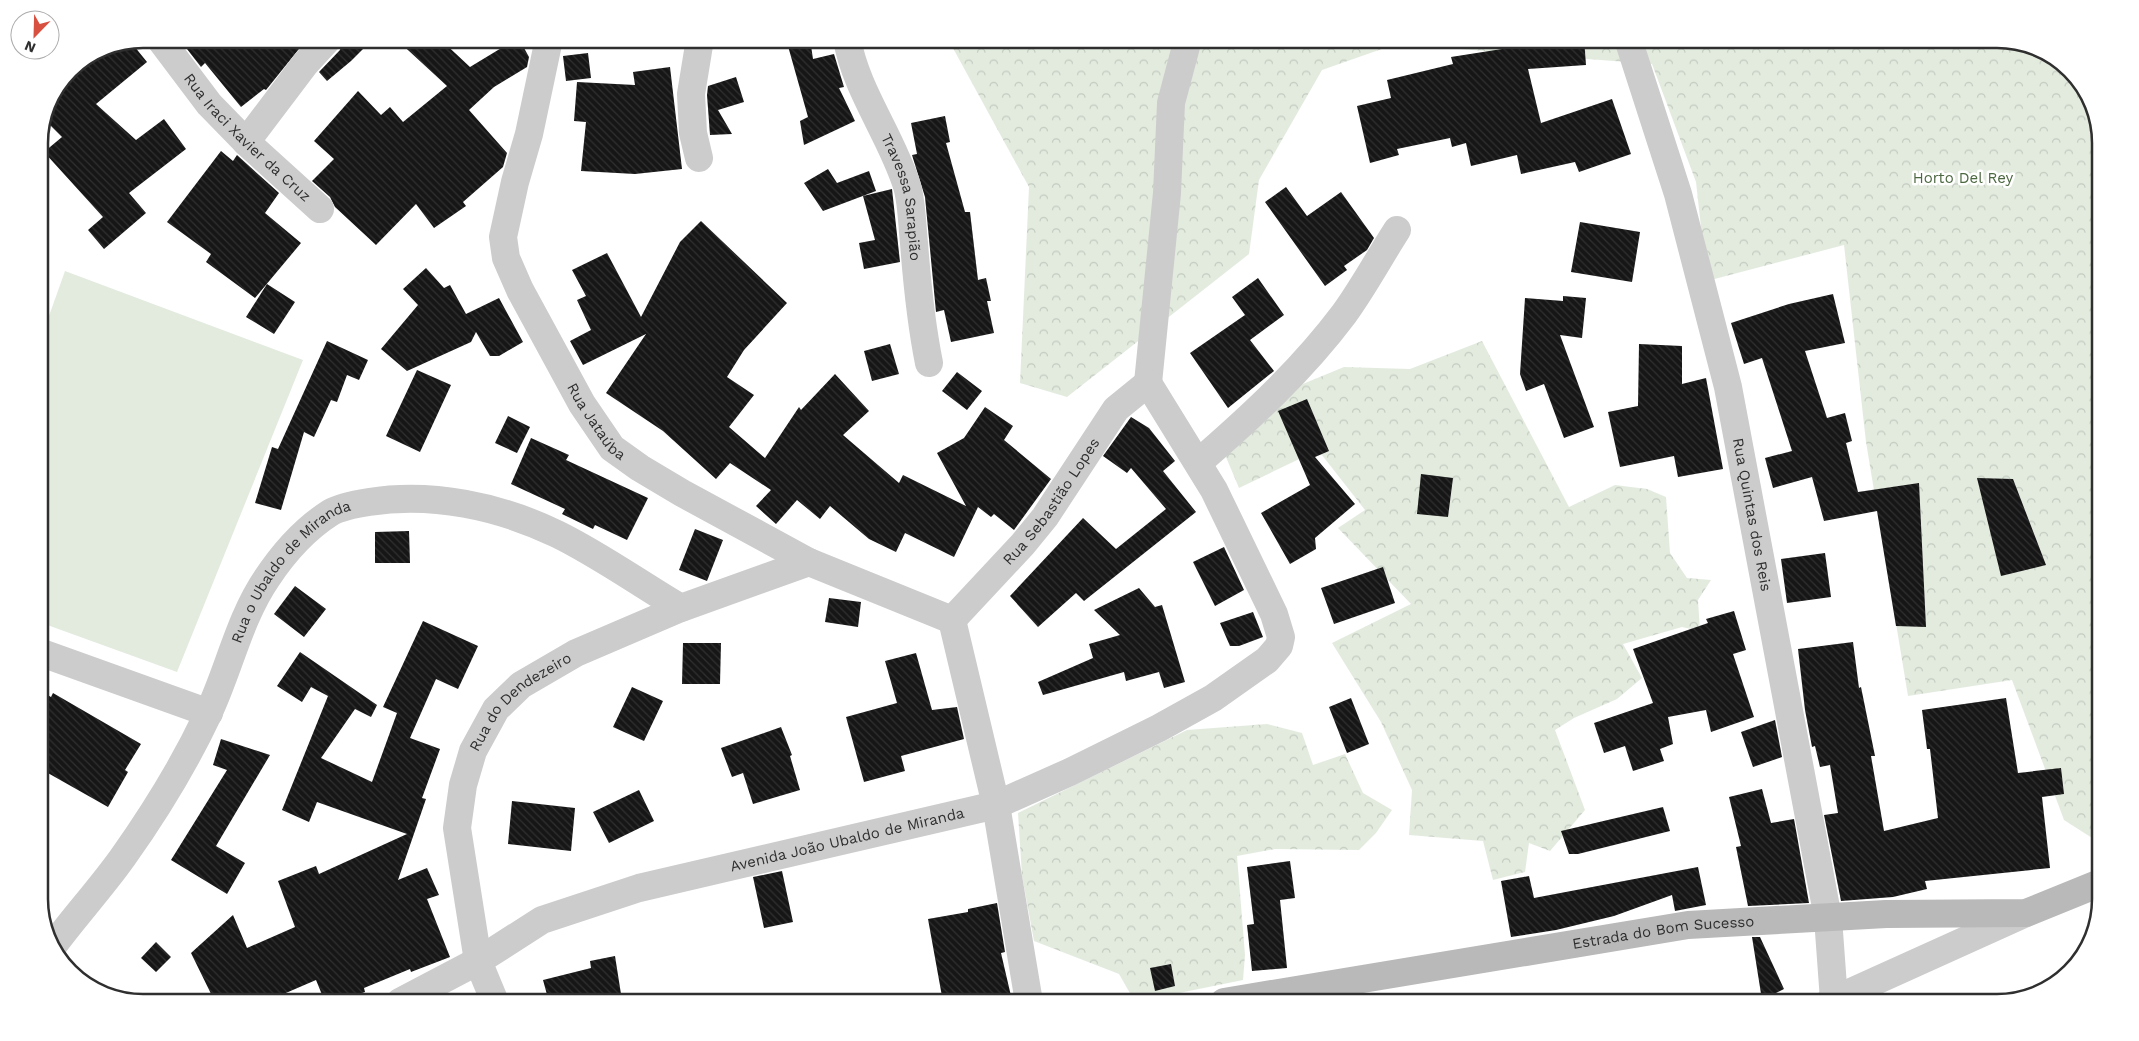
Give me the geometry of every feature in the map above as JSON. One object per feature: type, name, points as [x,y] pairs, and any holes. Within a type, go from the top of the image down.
[{"type":"street","name":"Rua Iraci Xavier da Cruz","points":[[167,48],[209,104],[246,142],[320,209]]},
{"type":"street","points":[[246,142],[305,64],[320,48]]},
{"type":"street","name":"Rua Jataúba","points":[[546,48],[531,125],[503,237],[506,258],[520,290],[582,404],[612,448],[640,468],[682,493],[809,562],[952,620]]},
{"type":"street","points":[[699,48],[691,94],[693,133],[699,158]]},
{"type":"street","name":"Travessa Sarapião","points":[[849,48],[858,77],[894,152],[908,188],[921,325],[929,363]]},
{"type":"street","points":[[1185,48],[1170,103],[1167,193],[1148,383],[1198,462],[1247,420],[1304,363],[1345,313],[1397,230]]},
{"type":"street","name":"Rua Quintas dos Reis","points":[[1631,48],[1678,194],[1728,386],[1828,918],[1831,994]]},
{"type":"street","name":"Rua Sebastião Lopes","points":[[952,620],[1023,544],[1044,517],[1116,409],[1148,383]]},
{"type":"street","name":"Avenida João Ubaldo de Miranda","points":[[415,994],[478,961],[542,920],[639,888],[996,804],[1070,772],[1212,698],[1267,660],[1279,646],[1281,637],[1274,614],[1214,490],[1198,462]]},
{"type":"street","name":"Rua o Ubaldo de Miranda","points":[[57,941],[122,859],[166,794],[209,713],[231,651],[266,578],[294,544],[331,512],[359,504],[389,499],[434,500],[471,504],[519,518],[558,534],[681,608]]},
{"type":"street","name":"Rua do Dendezeiro","points":[[492,994],[478,961],[457,828],[463,784],[473,751],[496,709],[521,685],[576,653],[681,608],[809,562]]},
{"type":"street","points":[[952,620],[996,804],[1028,994]]},
{"type":"street","points":[[48,655],[209,713]]},
{"type":"street","name":"Estrada do Bom Sucesso","points":[[1272,994],[1688,924],[1886,914],[2026,913],[2092,886]]},
{"type":"street","points":[[1847,994],[2026,913]]},
{"type":"green space","name":"Horto Del Rey","points":[[953,48],[1385,48],[1322,70],[1259,180],[1249,254],[1067,397],[1020,383],[1029,187]]},
{"type":"green space","name":"Horto Del Rey","points":[[1447,48],[2003,48],[2015,49],[2039,57],[2049,63],[2068,80],[2082,100],[2090,124],[2091,136],[2092,838],[2064,820],[2012,680],[1908,696],[1866,442],[1844,245],[1707,281],[1696,182],[1652,64]]},
{"type":"green space","points":[[65,271],[303,360],[177,672],[48,625],[48,319]]},
{"type":"green space","points":[[1482,341],[1569,507],[1615,485],[1647,489],[1666,497],[1670,553],[1687,578],[1711,580],[1698,600],[1700,631],[1682,627],[1623,644],[1642,678],[1617,699],[1574,718],[1555,730],[1585,810],[1550,851],[1529,843],[1525,872],[1493,880],[1483,841],[1409,835],[1412,790],[1381,722],[1332,643],[1411,604],[1338,528],[1365,510],[1318,450],[1239,488],[1215,431],[1269,398],[1344,367],[1410,369]]},
{"type":"green space","points":[[1267,724],[1302,733],[1313,765],[1345,754],[1363,793],[1392,810],[1376,833],[1359,850],[1275,849],[1237,856],[1245,955],[1243,980],[1174,994],[1130,994],[1119,974],[1034,941],[1022,876],[1018,813],[1187,730]]},
{"type":"building","points":[[136,48],[147,62],[96,104],[136,140],[164,119],[186,149],[129,193],[146,213],[104,249],[88,230],[103,217],[48,156],[48,149],[62,137],[49,124],[57,100],[75,75],[100,57],[124,49]]},
{"type":"building","points":[[300,48],[266,90],[264,89],[241,107],[205,63],[201,67],[187,49]]},
{"type":"building","points":[[341,48],[364,48],[327,81],[319,72]]},
{"type":"building","points":[[406,48],[450,48],[470,67],[501,48],[524,48],[529,57],[527,67],[494,87],[469,110],[507,153],[503,167],[463,202],[466,206],[434,228],[416,204],[376,245],[335,207],[330,197],[312,181],[334,159],[314,141],[358,91],[381,115],[390,107],[403,122],[447,86]]},
{"type":"building","points":[[789,48],[811,48],[813,59],[834,54],[844,87],[839,88],[855,121],[804,145],[800,121],[808,117]]},
{"type":"building","points":[[1508,48],[1585,48],[1586,65],[1528,69],[1541,123],[1612,99],[1631,154],[1579,172],[1575,162],[1521,174],[1517,155],[1471,166],[1466,143],[1452,147],[1450,138],[1397,149],[1399,155],[1370,163],[1357,106],[1391,98],[1387,80],[1453,64],[1451,57]]},
{"type":"building","points":[[588,53],[591,78],[566,81],[563,56]]},
{"type":"building","points":[[670,67],[682,169],[635,174],[581,171],[586,122],[574,121],[577,82],[635,85],[633,72]]},
{"type":"building","points":[[736,77],[744,102],[718,110],[732,134],[710,135],[708,86]]},
{"type":"building","points":[[945,116],[950,142],[946,143],[965,212],[970,212],[978,280],[986,278],[991,301],[987,301],[994,333],[951,342],[944,310],[936,312],[925,197],[912,155],[917,154],[911,123]]},
{"type":"building","points":[[221,151],[233,161],[237,155],[279,193],[265,213],[301,243],[255,298],[206,262],[211,254],[167,222]]},
{"type":"building","points":[[828,169],[837,183],[869,171],[876,191],[823,211],[804,183]]},
{"type":"building","points":[[1286,187],[1307,216],[1341,192],[1374,238],[1367,250],[1344,266],[1347,270],[1325,286],[1265,202]]},
{"type":"building","points":[[892,189],[900,262],[864,269],[859,243],[875,240],[863,196]]},
{"type":"building","points":[[701,221],[787,303],[744,350],[727,377],[754,395],[729,427],[765,458],[799,407],[801,410],[835,374],[869,411],[843,435],[899,483],[903,475],[966,506],[937,453],[964,438],[985,407],[1013,426],[1004,440],[1051,479],[1014,530],[994,514],[991,517],[978,507],[954,557],[905,533],[896,552],[869,539],[830,506],[820,519],[797,500],[776,524],[756,506],[771,490],[730,463],[716,479],[663,431],[606,393],[646,334],[583,365],[570,341],[591,330],[577,300],[586,296],[572,270],[607,253],[641,317],[680,242]]},
{"type":"building","points":[[1580,222],[1640,232],[1632,282],[1571,272]]},
{"type":"building","points":[[426,268],[444,288],[450,285],[466,314],[499,298],[523,342],[499,356],[490,356],[476,332],[471,342],[407,371],[381,349],[418,305],[403,289]]},
{"type":"building","points":[[1258,278],[1284,315],[1250,340],[1274,371],[1228,408],[1190,353],[1245,315],[1232,297]]},
{"type":"building","points":[[267,284],[295,302],[274,334],[246,317]]},
{"type":"building","points":[[1833,294],[1845,343],[1805,351],[1827,418],[1845,413],[1852,441],[1846,443],[1858,492],[1919,483],[1926,627],[1896,626],[1877,511],[1824,521],[1812,477],[1773,488],[1765,458],[1792,451],[1762,358],[1744,364],[1731,323],[1789,304]]},
{"type":"building","points":[[1563,296],[1586,298],[1582,338],[1560,335],[1594,427],[1564,438],[1544,384],[1526,391],[1520,374],[1525,298],[1563,301]]},
{"type":"building","points":[[327,341],[368,360],[359,380],[347,375],[337,402],[331,400],[314,437],[304,432],[281,510],[255,503],[272,447],[278,449]]},
{"type":"building","points":[[890,344],[899,374],[872,381],[864,351]]},
{"type":"building","points":[[1639,344],[1682,346],[1682,384],[1706,378],[1723,469],[1678,477],[1674,456],[1620,467],[1608,412],[1638,406]]},
{"type":"building","points":[[417,370],[451,385],[420,452],[386,436]]},
{"type":"building","points":[[957,372],[982,391],[967,410],[942,391]]},
{"type":"building","points":[[1307,399],[1329,451],[1315,457],[1355,504],[1315,538],[1316,549],[1290,564],[1261,513],[1310,485],[1278,411]]},
{"type":"building","points":[[508,416],[530,427],[517,453],[495,443]]},
{"type":"building","points":[[1131,417],[1149,428],[1175,461],[1163,471],[1196,512],[1084,601],[1076,593],[1038,627],[1010,596],[1083,518],[1116,549],[1166,509],[1131,468],[1127,473],[1103,456]]},
{"type":"building","points":[[531,438],[569,455],[566,460],[648,498],[627,540],[595,525],[593,529],[562,514],[565,509],[511,484]]},
{"type":"building","points":[[1421,474],[1453,478],[1448,517],[1417,514]]},
{"type":"building","points":[[1977,478],[2013,479],[2046,565],[2001,576]]},
{"type":"building","points":[[695,529],[723,540],[707,581],[679,570]]},
{"type":"building","points":[[409,531],[410,563],[375,563],[375,532]]},
{"type":"building","points":[[1224,547],[1244,590],[1215,606],[1193,562]]},
{"type":"building","points":[[1825,553],[1831,597],[1787,603],[1781,559]]},
{"type":"building","points":[[1383,567],[1395,603],[1334,624],[1321,588]]},
{"type":"building","points":[[295,586],[326,609],[304,637],[274,614]]},
{"type":"building","points":[[1139,588],[1155,607],[1162,605],[1185,682],[1164,688],[1159,672],[1126,681],[1124,672],[1043,695],[1038,682],[1093,658],[1089,644],[1120,635],[1094,610]]},
{"type":"building","points":[[829,598],[861,602],[858,627],[825,622]]},
{"type":"building","points":[[1734,611],[1746,650],[1733,654],[1754,717],[1711,732],[1706,710],[1668,717],[1673,744],[1660,749],[1664,761],[1633,771],[1625,746],[1604,753],[1594,723],[1653,703],[1633,649],[1708,623],[1706,619]]},
{"type":"building","points":[[1253,612],[1263,637],[1239,646],[1230,646],[1220,623]]},
{"type":"building","points":[[423,621],[478,646],[458,689],[436,679],[410,738],[440,749],[422,798],[426,799],[398,880],[427,868],[439,895],[427,899],[450,957],[411,972],[410,969],[364,988],[365,992],[360,994],[322,994],[316,980],[284,994],[211,994],[191,953],[233,915],[247,948],[295,927],[278,881],[316,866],[319,874],[407,834],[317,802],[309,822],[282,810],[328,696],[311,687],[302,702],[277,686],[300,652],[377,705],[371,717],[355,709],[321,758],[372,782],[397,713],[383,707]]},
{"type":"building","points":[[1853,642],[1859,688],[1861,687],[1875,756],[1871,756],[1884,831],[1938,818],[1930,749],[1927,749],[1922,710],[2006,698],[2018,773],[2061,768],[2064,794],[2042,797],[2050,868],[1925,881],[1927,889],[1893,897],[1841,901],[1824,815],[1838,813],[1830,765],[1820,767],[1815,746],[1812,747],[1805,710],[1798,649]]},
{"type":"building","points":[[683,643],[721,643],[720,684],[682,684]]},
{"type":"building","points":[[916,653],[932,710],[957,707],[964,739],[901,756],[905,771],[864,782],[846,717],[897,703],[885,661]]},
{"type":"building","points":[[632,687],[663,701],[644,741],[613,727]]},
{"type":"building","points":[[53,693],[141,744],[125,770],[128,772],[108,807],[48,773],[48,695],[51,697]]},
{"type":"building","points":[[1351,698],[1369,744],[1347,753],[1329,707]]},
{"type":"building","points":[[1775,720],[1782,757],[1753,767],[1741,732]]},
{"type":"building","points":[[781,727],[792,755],[790,756],[800,790],[753,804],[743,773],[732,777],[721,748]]},
{"type":"building","points":[[221,739],[270,755],[216,846],[245,863],[227,894],[171,860],[227,770],[213,765]]},
{"type":"building","points":[[1762,789],[1771,823],[1794,819],[1809,903],[1748,906],[1736,847],[1741,846],[1729,797]]},
{"type":"building","points":[[639,790],[654,821],[609,843],[593,812]]},
{"type":"building","points":[[512,801],[575,808],[571,851],[508,844]]},
{"type":"building","points":[[1663,807],[1670,831],[1578,854],[1569,854],[1561,831]]},
{"type":"building","points":[[1290,861],[1295,898],[1280,900],[1287,968],[1252,971],[1247,925],[1254,924],[1247,867]]},
{"type":"building","points":[[1698,867],[1706,905],[1675,911],[1672,895],[1614,916],[1556,930],[1511,937],[1501,881],[1529,876],[1534,898]]},
{"type":"building","points":[[782,871],[793,922],[764,928],[753,877]]},
{"type":"building","points":[[997,903],[1005,952],[1001,953],[1011,994],[942,994],[928,919],[968,912],[968,909]]},
{"type":"building","points":[[1752,937],[1760,937],[1784,989],[1774,994],[1761,994]]},
{"type":"building","points":[[156,942],[171,957],[156,972],[141,958]]},
{"type":"building","points":[[615,956],[621,994],[547,994],[543,980],[591,968],[590,961]]},
{"type":"building","points":[[1171,964],[1175,986],[1155,991],[1150,968]]}]
